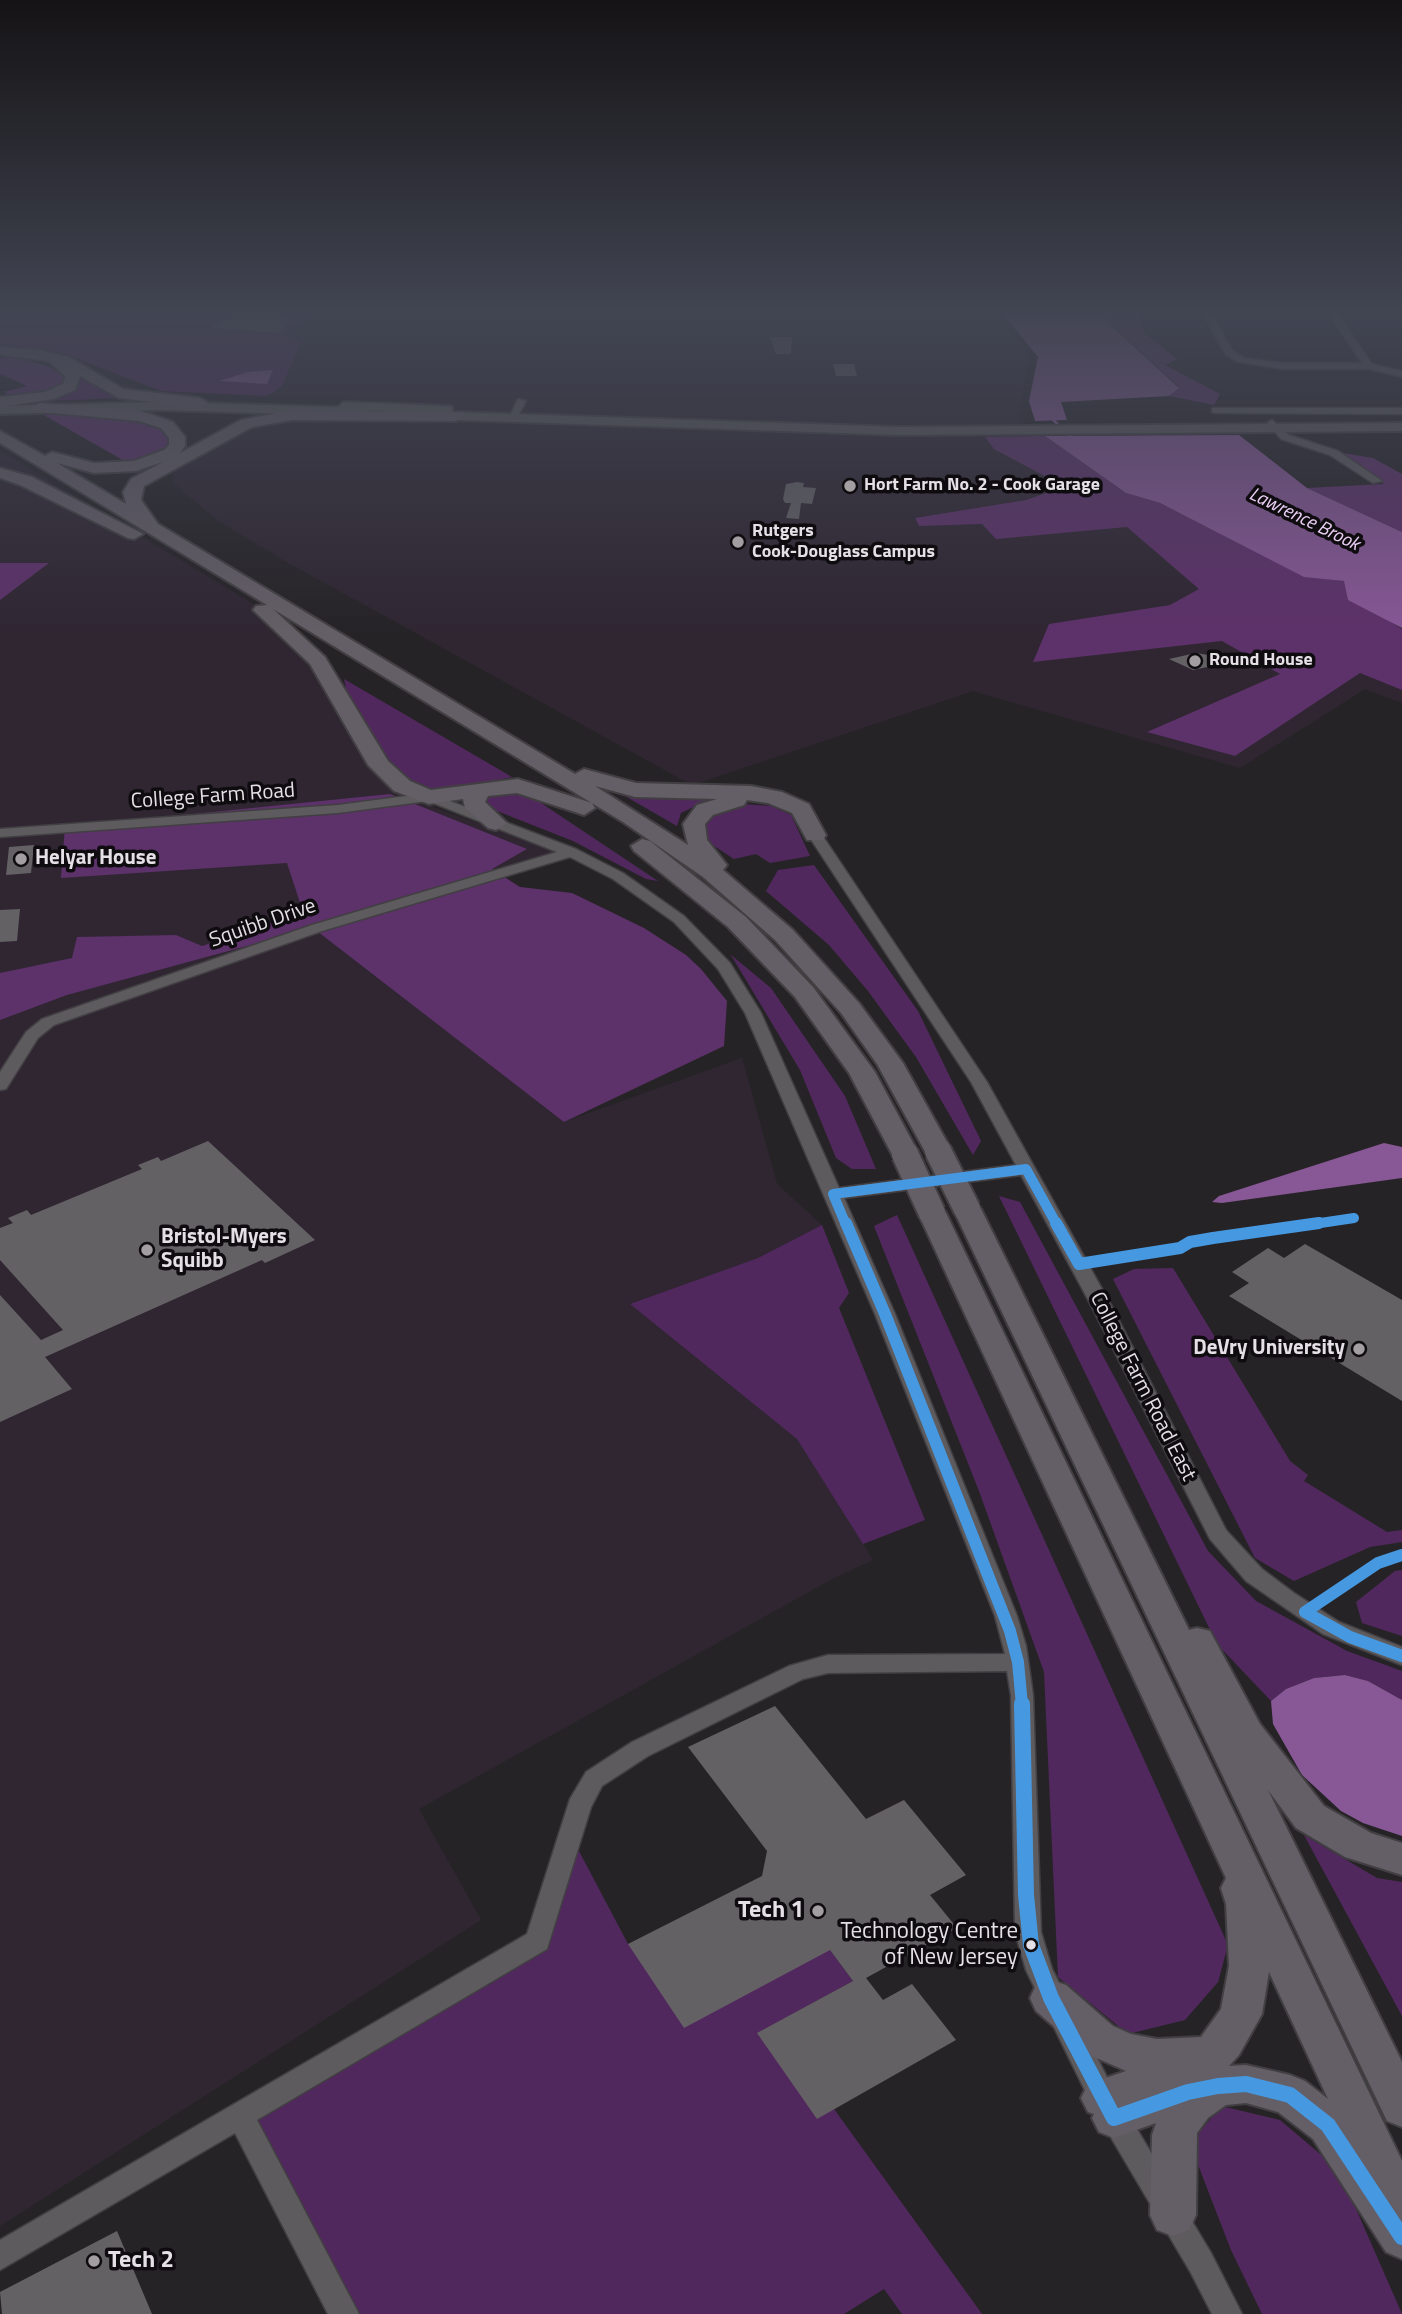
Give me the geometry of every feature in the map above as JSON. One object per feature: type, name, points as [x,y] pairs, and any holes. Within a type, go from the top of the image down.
[{"type":"highway","points":[[0,435],[57,459],[101,468],[151,462],[170,454],[177,443],[173,429],[150,418]]},
{"type":"highway","points":[[151,535],[132,501],[134,485],[148,475],[247,424],[277,418]]},
{"type":"highway","points":[[0,435],[263,611],[584,808],[689,880],[737,922],[782,967],[844,1044],[879,1101],[905,1154],[1402,2209]]},
{"type":"highway","points":[[0,451],[151,535],[500,738],[658,834],[736,892],[807,958],[850,1008],[890,1063],[938,1151],[1402,2107]]},
{"type":"highway","points":[[0,473],[26,481],[100,520],[151,535]]},
{"type":"highway","points":[[263,611],[318,661],[379,765],[400,794],[429,797],[485,788],[524,787],[584,808]]},
{"type":"highway","points":[[500,738],[614,786],[657,791],[751,793],[782,799],[805,813],[815,835]]},
{"type":"highway","points":[[485,788],[476,795],[473,803],[496,823]]},
{"type":"highway","points":[[736,892],[694,837],[694,824],[705,810],[737,800],[772,802],[795,812],[815,835]]},
{"type":"highway","points":[[1109,1506],[1185,1617],[1247,1734],[1296,1801],[1310,1817],[1342,1838],[1376,1853],[1402,1859]]},
{"type":"highway","points":[[1108,2108],[1203,2063],[1224,2042],[1241,2014],[1250,1966],[1246,1904],[1225,1832]]},
{"type":"highway","points":[[1051,1998],[1098,2039],[1142,2057],[1188,2056],[1224,2042]]},
{"type":"highway","points":[[1108,2108],[1218,2086],[1260,2086],[1290,2095],[1304,2103],[1339,2139],[1402,2237]]},
{"type":"highway","points":[[1173,2215],[1174,2135],[1178,2123],[1193,2104],[1218,2086]]},
{"type":"main road","points":[[648,418],[846,430],[1402,427]]},
{"type":"main road","points":[[1274,426],[1402,421]]},
{"type":"street","points":[[1274,426],[1289,439],[1334,453],[1377,481]]},
{"type":"street","name":"College Farm Road","points":[[0,833],[338,809],[400,794]]},
{"type":"street","points":[[429,797],[571,852],[651,898],[691,930],[724,966],[753,1013],[834,1195],[1006,1616],[1018,1662],[1024,1714],[1028,1932],[1051,1998],[1108,2108],[1173,2215],[1227,2314]]},
{"type":"street","name":"College Farm Road East","points":[[815,835],[979,1082],[1121,1343],[1199,1499],[1229,1548],[1254,1575],[1305,1612],[1350,1637],[1402,1656]]},
{"type":"street","name":"Squibb Drive","points":[[0,1084],[32,1035],[48,1023],[317,928],[571,852]]},
{"type":"street","points":[[834,1195],[1026,1170]]},
{"type":"street","points":[[0,2256],[538,1941],[584,1797],[594,1779],[640,1749],[797,1672],[828,1664],[1018,1662]]},
{"type":"street","points":[[240,2114],[344,2314]]},
{"type":"shaded area","points":[[49,418],[138,418],[167,429],[170,446],[156,456],[128,463]]},
{"type":"shaded area","name":"Rutgers Cook-Douglass Campus","points":[[287,418],[1019,418],[1040,440],[1402,641],[1402,703],[1365,689],[1240,768],[973,691],[692,785],[292,565],[217,520],[173,483],[172,467],[250,423]]},
{"type":"shaded area","points":[[1045,436],[1126,493],[1160,503],[1304,576],[1345,581],[1386,619],[1402,629],[1402,690],[1360,673],[1235,756],[1147,732],[1280,674],[1222,641],[1033,662],[1049,624],[1170,605],[1199,589],[1127,527],[996,539],[982,524],[919,526],[915,518],[1026,500],[1052,491],[1056,482],[994,449],[985,437]]},
{"type":"shaded area","points":[[0,451],[263,610],[429,797],[433,807],[563,854],[336,922],[564,1122],[742,1058],[777,1184],[822,1225],[758,1258],[630,1304],[797,1439],[873,1560],[832,1579],[419,1809],[481,1920],[0,2226]]},
{"type":"shaded area","points":[[1337,452],[1373,458],[1402,474],[1402,532],[1307,488],[1384,484]]},
{"type":"shaded area","points":[[0,563],[49,563],[0,600]]},
{"type":"shaded area","points":[[344,679],[512,777],[434,793],[408,784],[388,763],[349,702]]},
{"type":"shaded area","points":[[506,791],[532,797],[658,881],[646,879],[573,841],[492,809],[482,800],[489,794]]},
{"type":"shaded area","points":[[390,794],[527,849],[492,869],[520,887],[572,893],[644,928],[686,955],[727,1001],[724,1046],[564,1122],[313,928],[67,995],[0,1020],[0,973],[72,958],[77,937],[176,935],[202,946],[303,912],[287,863],[61,878],[65,827]]},
{"type":"shaded area","points":[[625,796],[710,799],[681,813],[677,826]]},
{"type":"shaded area","points":[[742,804],[771,806],[791,815],[810,856],[770,863],[756,854],[734,859],[705,840],[701,825],[714,812]]},
{"type":"shaded area","points":[[814,865],[918,1011],[981,1141],[973,1155],[916,1057],[868,991],[829,945],[766,891],[778,870]]},
{"type":"shaded area","points":[[731,955],[771,988],[845,1096],[876,1169],[852,1169],[836,1158],[800,1070]]},
{"type":"shaded area","points":[[999,1196],[1020,1202],[1208,1551],[1256,1601],[1347,1651],[1402,1671],[1402,1700],[1368,1681],[1345,1675],[1314,1678],[1286,1689],[1271,1701],[1217,1644]]},
{"type":"shaded area","points":[[897,1215],[1228,1945],[1218,1982],[1185,2020],[1128,2034],[1058,1977],[1044,1672],[979,1491],[874,1226]]},
{"type":"shaded area","points":[[822,1225],[849,1293],[839,1308],[925,1520],[863,1544],[797,1439],[630,1304],[758,1258]]},
{"type":"shaded area","points":[[1173,1268],[1290,1461],[1308,1475],[1304,1481],[1387,1532],[1402,1530],[1402,1542],[1370,1547],[1294,1581],[1255,1558],[1113,1279],[1134,1269]]},
{"type":"shaded area","points":[[1402,1570],[1402,1636],[1362,1623],[1356,1602],[1395,1571]]},
{"type":"shaded area","points":[[570,1834],[628,1944],[830,1950],[853,1981],[758,2033],[834,2109],[982,2314],[902,2314],[884,2289],[844,2314],[349,2314],[240,2114],[538,1941]]},
{"type":"shaded area","points":[[1304,1835],[1377,1878],[1402,1882],[1402,2016]]},
{"type":"shaded area","points":[[1221,2106],[1280,2120],[1339,2170],[1402,2314],[1262,2314],[1231,2250],[1190,2144]]},
{"type":"water","points":[[1034,418],[1067,420],[1035,421]]},
{"type":"water","points":[[1239,435],[1307,488],[1402,532],[1402,628],[1348,600],[1344,581],[1304,577],[1160,503],[1126,493],[1045,436]]},
{"type":"water","points":[[1384,1143],[1402,1147],[1402,1178],[1222,1203],[1212,1202],[1219,1196]]},
{"type":"water","points":[[1345,1675],[1368,1681],[1402,1700],[1402,1836],[1363,1823],[1341,1811],[1302,1775],[1273,1724],[1271,1701],[1286,1689],[1314,1678]]},
{"type":"building","points":[[804,483],[803,487],[816,488],[812,504],[801,503],[799,519],[786,518],[791,503],[785,503],[783,499],[786,484]]},
{"type":"building","name":"Round House","points":[[1196,653],[1208,655],[1222,664],[1193,670],[1169,659]]},
{"type":"building","name":"Helyar House","points":[[34,845],[31,873],[6,875],[9,847]]},
{"type":"building","points":[[20,909],[17,941],[0,942],[0,910]]},
{"type":"building","name":"Bristol-Myers Squibb","points":[[208,1141],[315,1240],[265,1263],[262,1260],[45,1357],[72,1389],[0,1422],[0,1295],[41,1340],[63,1330],[0,1260],[0,1228],[13,1223],[8,1218],[27,1210],[31,1215],[142,1169],[138,1165],[158,1157],[161,1161]]},
{"type":"building","name":"DeVry University","points":[[1305,1244],[1402,1300],[1402,1401],[1229,1296],[1249,1283],[1232,1272],[1268,1248],[1284,1258]]},
{"type":"building","name":"Tech 1","points":[[775,1706],[866,1819],[904,1800],[966,1875],[930,1895],[957,1928],[866,1978],[883,2000],[912,1984],[956,2040],[817,2119],[757,2033],[853,1981],[830,1950],[684,2028],[628,1944],[762,1876],[767,1851],[688,1747]]},
{"type":"building","name":"Tech 2","points":[[117,2231],[152,2314],[2,2314],[0,2292]]},
{"type":"waterway","name":"Lawrence Brook","points":[[1051,418],[1073,438]]},
{"type":"transit line","points":[[1354,1218],[1213,1238],[1190,1242],[1180,1248],[1079,1264],[1026,1169],[833,1194],[885,1314],[1010,1631],[1018,1662],[1023,1714],[1026,1895],[1031,1945],[1051,1998],[1103,2098],[1114,2118],[1188,2092],[1218,2086],[1246,2084],[1290,2095],[1328,2125],[1402,2237]]},
{"type":"transit line","points":[[1305,1612],[1378,1563],[1402,1555]]},
{"type":"transit line","points":[[1305,1612],[1350,1637],[1402,1656]]},
{"type":"place","name":"Hort Farm No. 2 - Cook Garage","points":[[850,486]]},
{"type":"place","name":"Rutgers Cook-Douglass Campus","points":[[738,542]]},
{"type":"place","name":"Round House","points":[[1195,661]]},
{"type":"place","name":"Helyar House","points":[[21,859]]},
{"type":"place","name":"Bristol-Myers Squibb","points":[[147,1250]]},
{"type":"place","name":"DeVry University","points":[[1359,1349]]},
{"type":"place","name":"Tech 1","points":[[818,1911]]},
{"type":"place","name":"Technology Centre of New Jersey","points":[[1031,1945]]},
{"type":"place","name":"Tech 2","points":[[94,2261]]}]
